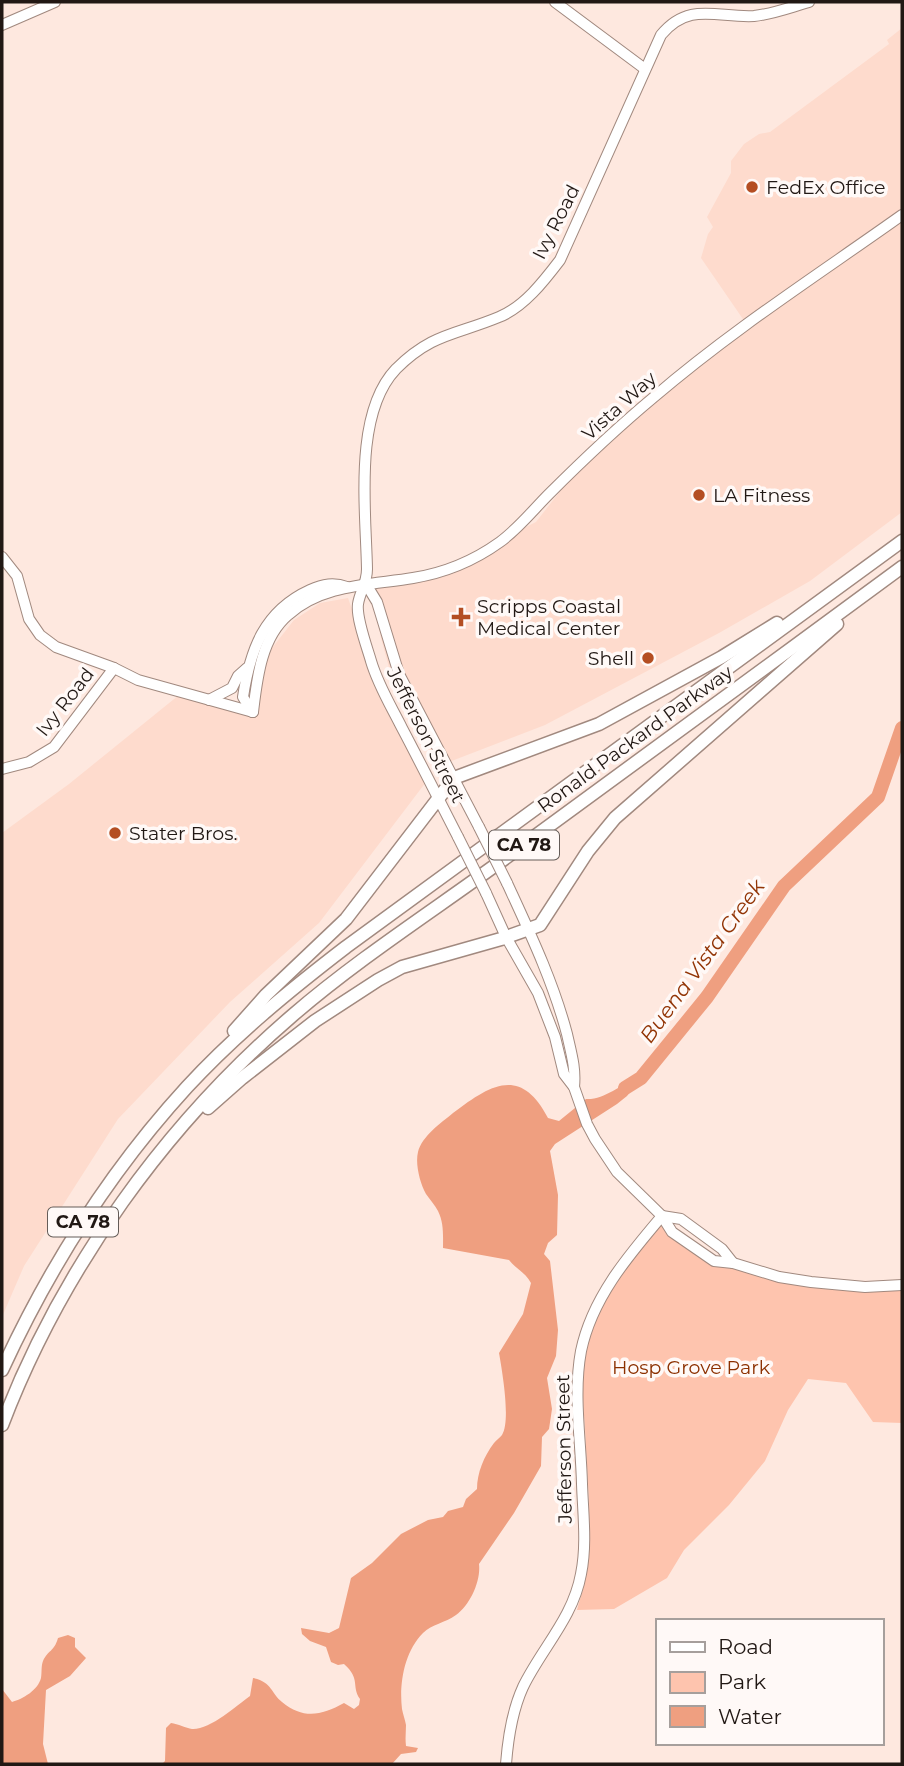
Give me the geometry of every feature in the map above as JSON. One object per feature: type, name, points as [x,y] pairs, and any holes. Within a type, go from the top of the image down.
[{"type":"highway","name":"Ronald Packard Parkway","points":[[2,1370],[42,1291],[86,1219],[140,1144],[186,1088],[225,1049],[305,978],[902,541]]},
{"type":"highway","points":[[186,1088],[266,995],[346,919],[453,778],[592,728],[614,717],[722,657],[877,559]]},
{"type":"highway","name":"Ronald Packard Parkway","points":[[2,1425],[38,1345],[82,1263],[129,1193],[165,1146],[240,1064],[346,972],[483,875],[902,567]]},
{"type":"highway","points":[[165,1146],[269,1056],[350,996],[402,967],[540,925],[588,851],[624,809],[902,567]]},
{"type":"main road","points":[[2,25],[55,2]]},
{"type":"main road","points":[[555,2],[645,69]]},
{"type":"main road","name":"Ivy Road","points":[[366,584],[368,427],[384,386],[394,372],[424,345],[439,337],[509,312],[546,279],[560,260],[645,69],[661,35],[670,23],[688,15],[705,13],[753,16],[809,2]]},
{"type":"main road","name":"Vista Way","points":[[253,712],[264,652],[285,617],[315,598],[347,587],[415,578],[449,569],[500,542],[570,474],[683,373],[902,215]]},
{"type":"main road","points":[[2,557],[17,576],[29,619],[40,635],[56,647],[114,668],[138,680],[253,712]]},
{"type":"main road","name":"Vista Way","points":[[253,712],[243,697],[248,667],[259,640],[280,608],[318,586],[333,583],[347,587]]},
{"type":"main road","name":"Jefferson Street","points":[[366,584],[377,602],[399,674],[479,827],[545,965],[576,1071],[573,1087]]},
{"type":"main road","name":"Jefferson Street","points":[[366,584],[358,605],[378,681],[506,937],[538,993],[555,1037],[564,1074],[573,1087],[595,1139],[617,1172],[662,1216],[622,1264],[588,1325],[581,1353],[578,1385],[584,1541],[581,1574],[572,1607],[522,1689],[508,1738],[506,1764]]},
{"type":"main road","points":[[209,700],[232,688],[238,676],[248,667]]},
{"type":"main road","name":"Ivy Road","points":[[2,769],[29,762],[54,747],[114,668]]},
{"type":"main road","points":[[662,1216],[672,1231],[714,1261],[811,1282],[865,1287],[902,1285]]},
{"type":"main road","points":[[662,1216],[681,1219],[722,1249],[733,1263]]},
{"type":"shaded area","points":[[902,28],[902,213],[747,325],[701,258],[708,234],[713,227],[707,217],[731,173],[731,161],[744,144],[759,134],[770,132],[889,44],[887,40]]},
{"type":"shaded area","points":[[902,216],[902,512],[810,581],[719,633],[545,725],[436,767],[391,675],[370,577],[399,578],[434,573],[536,522],[594,448],[641,407]]},
{"type":"shaded area","points":[[348,598],[388,711],[426,782],[319,923],[230,1002],[118,1119],[24,1266],[2,1317],[2,833],[69,784],[179,695],[250,713],[265,657],[294,620],[320,603]]},
{"type":"green space","name":"Hosp Grove Park","points":[[663,1222],[717,1259],[777,1280],[902,1289],[902,1423],[873,1422],[846,1383],[808,1379],[788,1410],[765,1461],[729,1505],[684,1550],[667,1578],[614,1609],[577,1610],[585,1578],[589,1538],[583,1386],[587,1344],[608,1294],[628,1264]]},
{"type":"water","points":[[636,1077],[641,1078],[627,1096],[555,1144],[550,1151],[558,1195],[557,1235],[548,1243],[544,1254],[550,1261],[558,1330],[556,1356],[547,1378],[552,1409],[549,1429],[542,1437],[541,1466],[514,1513],[479,1564],[476,1585],[466,1605],[452,1618],[427,1630],[411,1649],[402,1679],[401,1699],[406,1725],[406,1746],[418,1748],[416,1752],[401,1754],[392,1764],[162,1764],[165,1761],[166,1728],[171,1723],[192,1729],[215,1722],[250,1696],[253,1678],[268,1685],[278,1699],[290,1708],[305,1713],[321,1713],[344,1703],[354,1709],[359,1705],[360,1699],[349,1669],[344,1664],[331,1662],[326,1647],[310,1641],[302,1634],[301,1628],[329,1633],[339,1628],[351,1578],[372,1563],[401,1534],[428,1520],[443,1517],[448,1511],[463,1507],[466,1499],[477,1489],[487,1453],[505,1428],[506,1407],[499,1353],[523,1314],[531,1283],[509,1260],[443,1248],[440,1216],[426,1194],[419,1173],[417,1157],[423,1141],[453,1113],[493,1088],[505,1085],[527,1091],[548,1118],[559,1121],[586,1099],[606,1095]]},
{"type":"water","points":[[68,1635],[75,1638],[75,1647],[86,1658],[70,1676],[46,1690],[43,1744],[48,1764],[2,1764],[2,1689],[12,1702],[29,1693],[41,1678],[45,1657],[58,1638]]},
{"type":"waterway","name":"Buena Vista Creek","points":[[625,1088],[641,1078],[707,997],[784,886],[878,797],[902,728]]},
{"type":"place","name":"FedEx Office","points":[[752,187]]},
{"type":"place","name":"LA Fitness","points":[[699,495]]},
{"type":"place","name":"Scripps Coastal Medical Center","points":[[461,617]]},
{"type":"place","name":"Shell","points":[[648,658]]},
{"type":"place","name":"Stater Bros.","points":[[115,833]]}]
